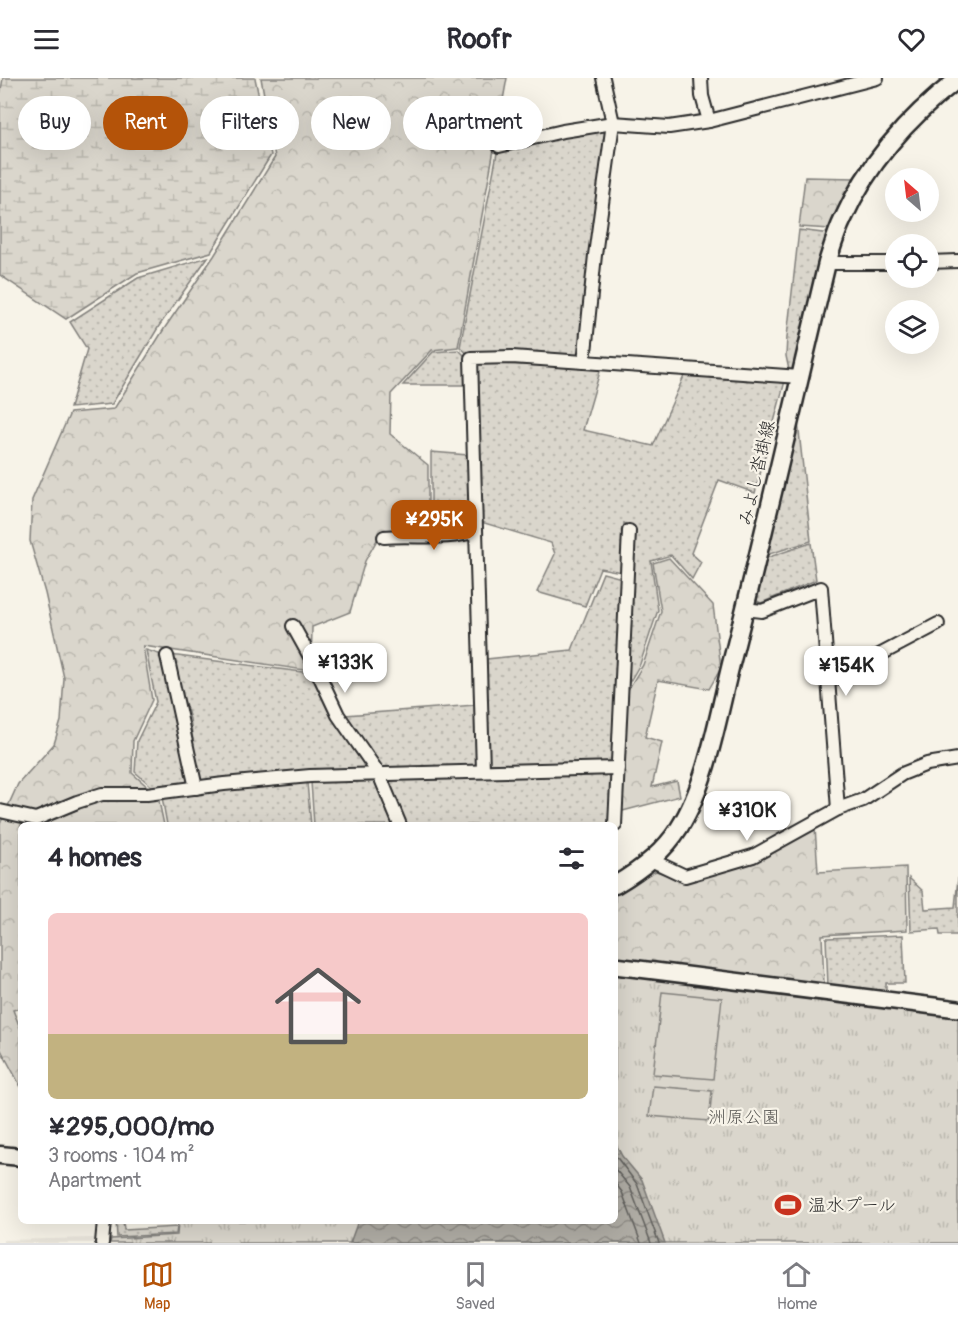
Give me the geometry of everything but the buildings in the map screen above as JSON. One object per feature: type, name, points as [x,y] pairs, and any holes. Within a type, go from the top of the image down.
[{"type":"main road","name":"みよし沓掛線","points":[[618,883],[651,860],[679,829],[693,803],[702,778],[745,609],[827,263],[843,219],[868,173],[904,127],[933,98],[958,78]]},
{"type":"main road","points":[[0,1155],[18,1157]]},
{"type":"street","points":[[584,362],[595,255],[613,123],[603,78]]},
{"type":"street","points":[[702,78],[702,96],[709,121]]},
{"type":"street","points":[[543,136],[613,123],[669,127],[709,121],[878,78]]},
{"type":"street","points":[[939,262],[958,261]]},
{"type":"street","points":[[827,263],[885,263]]},
{"type":"street","points":[[483,770],[471,358],[512,357],[800,377]]},
{"type":"street","points":[[384,537],[463,535],[475,531]]},
{"type":"street","points":[[615,822],[629,531]]},
{"type":"street","points":[[745,609],[762,611],[821,588],[830,681],[838,809]]},
{"type":"street","points":[[830,681],[938,624]]},
{"type":"street","points":[[293,626],[338,715],[379,774],[399,822]]},
{"type":"street","points":[[167,656],[196,788]]},
{"type":"street","points":[[651,860],[685,876],[753,856],[838,809],[863,800],[902,774],[927,764],[956,761]]},
{"type":"street","points":[[0,812],[36,819],[102,794],[130,796],[276,779],[483,770],[618,768]]},
{"type":"street","points":[[618,966],[958,1009]]},
{"type":"street","points":[[102,1243],[104,1224]]},
{"type":"shaded area","points":[[96,1238],[94,1243],[3,1243],[3,1240]]},
{"type":"green space","points":[[3,78],[255,78],[259,96],[200,96],[200,150],[270,150],[271,155],[211,252],[137,273],[66,319],[0,275],[0,95]]},
{"type":"green space","points":[[261,78],[507,78],[504,96],[403,96],[403,150],[494,150],[458,347],[432,350],[391,394],[390,434],[428,465],[428,530],[404,529],[381,533],[365,561],[350,612],[312,627],[311,671],[143,646],[152,700],[133,741],[132,773],[158,796],[163,822],[18,822],[18,1009],[13,1010],[18,1022],[18,1081],[0,1048],[0,824],[18,784],[54,744],[61,721],[64,678],[45,593],[30,541],[32,500],[70,413],[114,409],[164,329],[214,256],[275,157],[274,150],[299,150],[299,96],[264,96]]},
{"type":"green space","points":[[606,128],[579,357],[469,355],[460,347],[497,153],[509,150],[543,150],[543,141]]},
{"type":"green space","points":[[805,177],[855,178],[831,229],[799,227]]},
{"type":"green space","points":[[799,230],[830,234],[795,370],[789,370],[786,356],[787,337]]},
{"type":"green space","points":[[208,257],[159,326],[112,404],[70,408],[87,349],[70,322],[138,278]]},
{"type":"green space","points":[[459,350],[467,358],[468,385],[403,385],[433,352]]},
{"type":"green space","points":[[476,363],[601,368],[583,430],[653,446],[685,374],[785,381],[755,493],[719,480],[691,553],[701,562],[692,579],[671,555],[651,561],[658,610],[640,664],[625,690],[634,528],[624,523],[622,572],[600,568],[585,606],[537,592],[555,554],[551,543],[481,522]]},
{"type":"green space","points":[[797,413],[811,541],[763,556]]},
{"type":"green space","points":[[431,452],[468,455],[471,528],[431,531]]},
{"type":"green space","points":[[811,543],[816,580],[761,603],[755,600],[763,559]]},
{"type":"green space","points":[[669,558],[713,605],[721,668],[709,689],[658,680],[645,737],[662,742],[652,787],[677,781],[680,796],[619,812],[626,693],[643,665],[661,611],[653,563]]},
{"type":"green space","points":[[603,573],[622,578],[613,763],[489,764],[487,659],[572,650]]},
{"type":"green space","points":[[146,650],[159,654],[175,706],[191,785],[156,790],[135,772],[137,741],[156,702]]},
{"type":"green space","points":[[170,655],[318,674],[374,771],[199,785],[190,719]]},
{"type":"green space","points":[[475,705],[478,766],[383,769],[346,715]]},
{"type":"green space","points":[[614,772],[610,822],[404,822],[387,780]]},
{"type":"green space","points":[[378,778],[395,822],[314,822],[311,782]]},
{"type":"green space","points":[[307,783],[311,822],[166,822],[162,797],[251,785]]},
{"type":"green space","points":[[815,827],[818,872],[906,867],[907,930],[822,935],[824,984],[618,958],[618,890],[656,871],[683,880]]},
{"type":"green space","points":[[909,878],[923,891],[925,909],[955,907],[958,878],[958,935],[940,935],[939,929],[911,931]]},
{"type":"green space","points":[[903,935],[905,983],[886,983],[886,994],[828,986],[826,938]]},
{"type":"green space","name":"洲原公園","points":[[618,974],[958,1014],[958,1243],[110,1243],[111,1239],[177,1235],[178,1224],[618,1224]]},
{"type":"green space","points":[[662,992],[722,998],[713,1079],[653,1074]]},
{"type":"green space","points":[[653,1086],[712,1091],[709,1121],[649,1116]]},
{"type":"green space","points":[[116,1224],[123,1224],[124,1230],[177,1227],[176,1234],[117,1237]]},
{"type":"water","points":[[618,1148],[642,1180],[665,1243],[350,1243],[357,1224],[618,1224]]},
{"type":"place","name":"温水プール","points":[[788,1205]]}]
